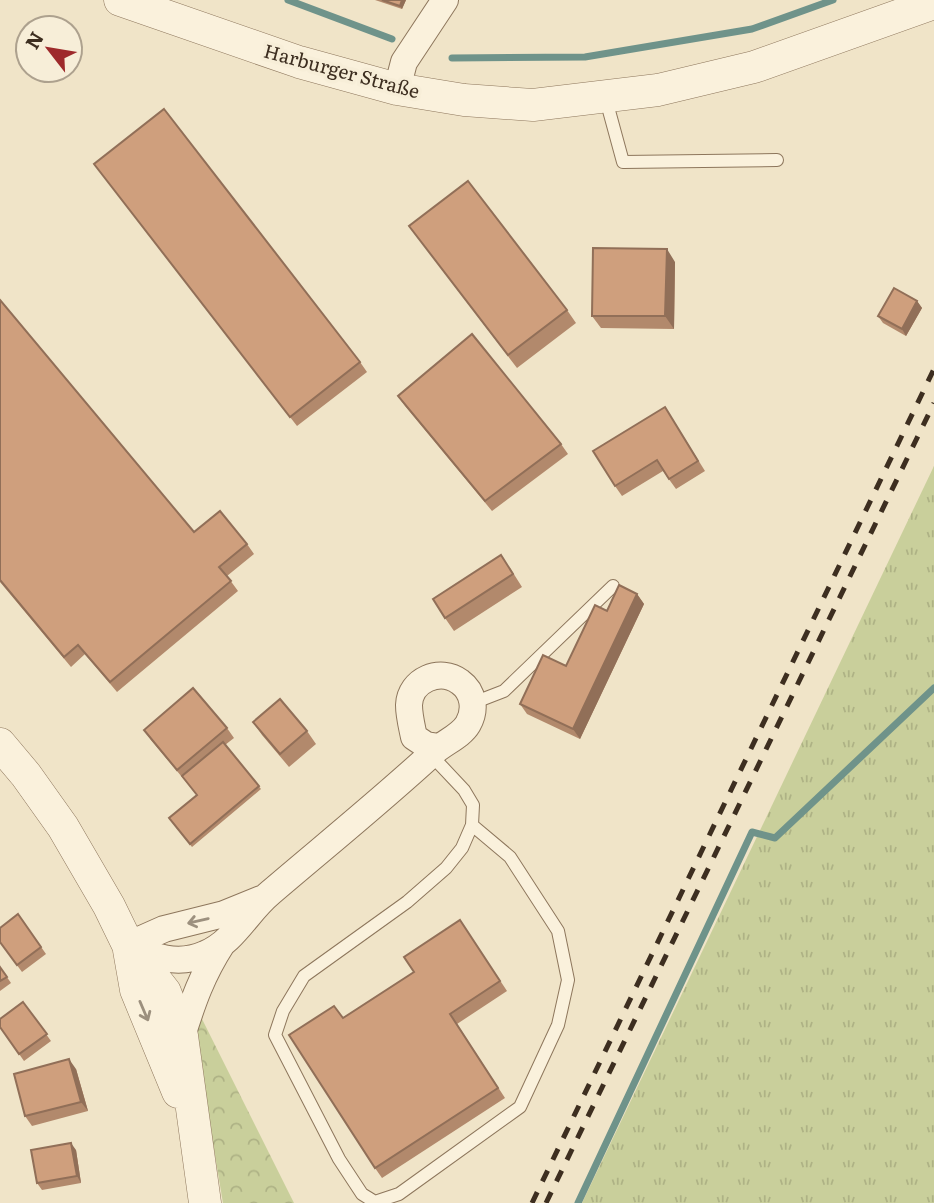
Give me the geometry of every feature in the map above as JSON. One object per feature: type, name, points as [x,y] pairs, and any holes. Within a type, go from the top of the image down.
[{"type":"street","name":"Harburger Straße","points":[[120,0],[299,61],[397,89],[464,100],[533,105],[658,90],[754,67],[934,3]]},
{"type":"street","points":[[397,89],[404,62],[445,0]]},
{"type":"street","points":[[128,945],[173,960],[206,954],[222,944],[236,932],[262,899],[405,780],[428,746],[467,727],[473,703],[462,683],[452,677],[441,675],[421,682],[414,690],[409,703],[428,746]]},
{"type":"street","points":[[0,744],[63,827],[92,874],[128,945],[165,992],[182,1036],[205,1203]]},
{"type":"street","points":[[128,945],[164,929],[225,914],[262,899]]},
{"type":"street","points":[[182,1036],[196,991],[222,944]]},
{"type":"street","points":[[128,945],[136,990],[194,1132]]},
{"type":"lane","points":[[604,96],[624,162],[777,160]]},
{"type":"lane","points":[[473,703],[504,691],[612,586]]},
{"type":"lane","points":[[428,746],[473,805],[472,825],[462,848],[446,868],[407,902],[304,976],[283,1011],[275,1035],[339,1159],[362,1194],[375,1202],[399,1194],[520,1107],[558,1025],[568,980],[558,931],[510,857],[472,825]]},
{"type":"green space","points":[[934,466],[934,1203],[582,1203]]},
{"type":"green space","points":[[187,989],[294,1203],[223,1203]]},
{"type":"building","points":[[382,0],[402,0],[400,6]]},
{"type":"building","points":[[164,109],[360,362],[290,417],[94,164]]},
{"type":"building","points":[[468,181],[567,310],[508,355],[409,226]]},
{"type":"building","points":[[593,248],[667,249],[665,316],[592,316]]},
{"type":"building","points":[[894,288],[917,301],[902,329],[878,316]]},
{"type":"building","points":[[0,300],[194,532],[220,511],[247,544],[219,567],[231,581],[110,682],[78,645],[64,657],[0,580]]},
{"type":"building","points":[[472,334],[561,444],[485,501],[398,396]]},
{"type":"building","points":[[665,407],[698,461],[669,479],[657,460],[615,486],[593,451]]},
{"type":"building","points":[[501,555],[513,574],[445,618],[433,599]]},
{"type":"building","points":[[619,585],[637,594],[573,729],[520,704],[543,655],[566,666],[595,605],[607,611]]},
{"type":"building","points":[[193,688],[227,728],[177,770],[144,730]]},
{"type":"building","points":[[280,699],[307,731],[280,754],[253,722]]},
{"type":"building","points":[[223,742],[259,786],[190,844],[169,818],[197,795],[182,776]]},
{"type":"building","points":[[18,914],[41,947],[17,965],[0,942],[0,928]]},
{"type":"building","points":[[460,920],[500,981],[450,1014],[498,1088],[375,1168],[289,1035],[334,1006],[343,1018],[414,972],[404,957]]},
{"type":"building","points":[[0,967],[7,977],[0,981]]},
{"type":"building","points":[[23,1002],[47,1034],[19,1054],[0,1027],[0,1019]]},
{"type":"building","points":[[69,1059],[81,1102],[25,1116],[14,1074]]},
{"type":"building","points":[[71,1143],[77,1176],[37,1183],[31,1150]]},
{"type":"waterway","points":[[288,0],[392,39]]},
{"type":"waterway","points":[[452,58],[585,57],[752,29],[833,0]]},
{"type":"waterway","points":[[578,1203],[752,832],[775,838],[934,688]]},
{"type":"railway","points":[[532,1203],[934,369]]},
{"type":"railway","points":[[546,1203],[934,403]]}]
